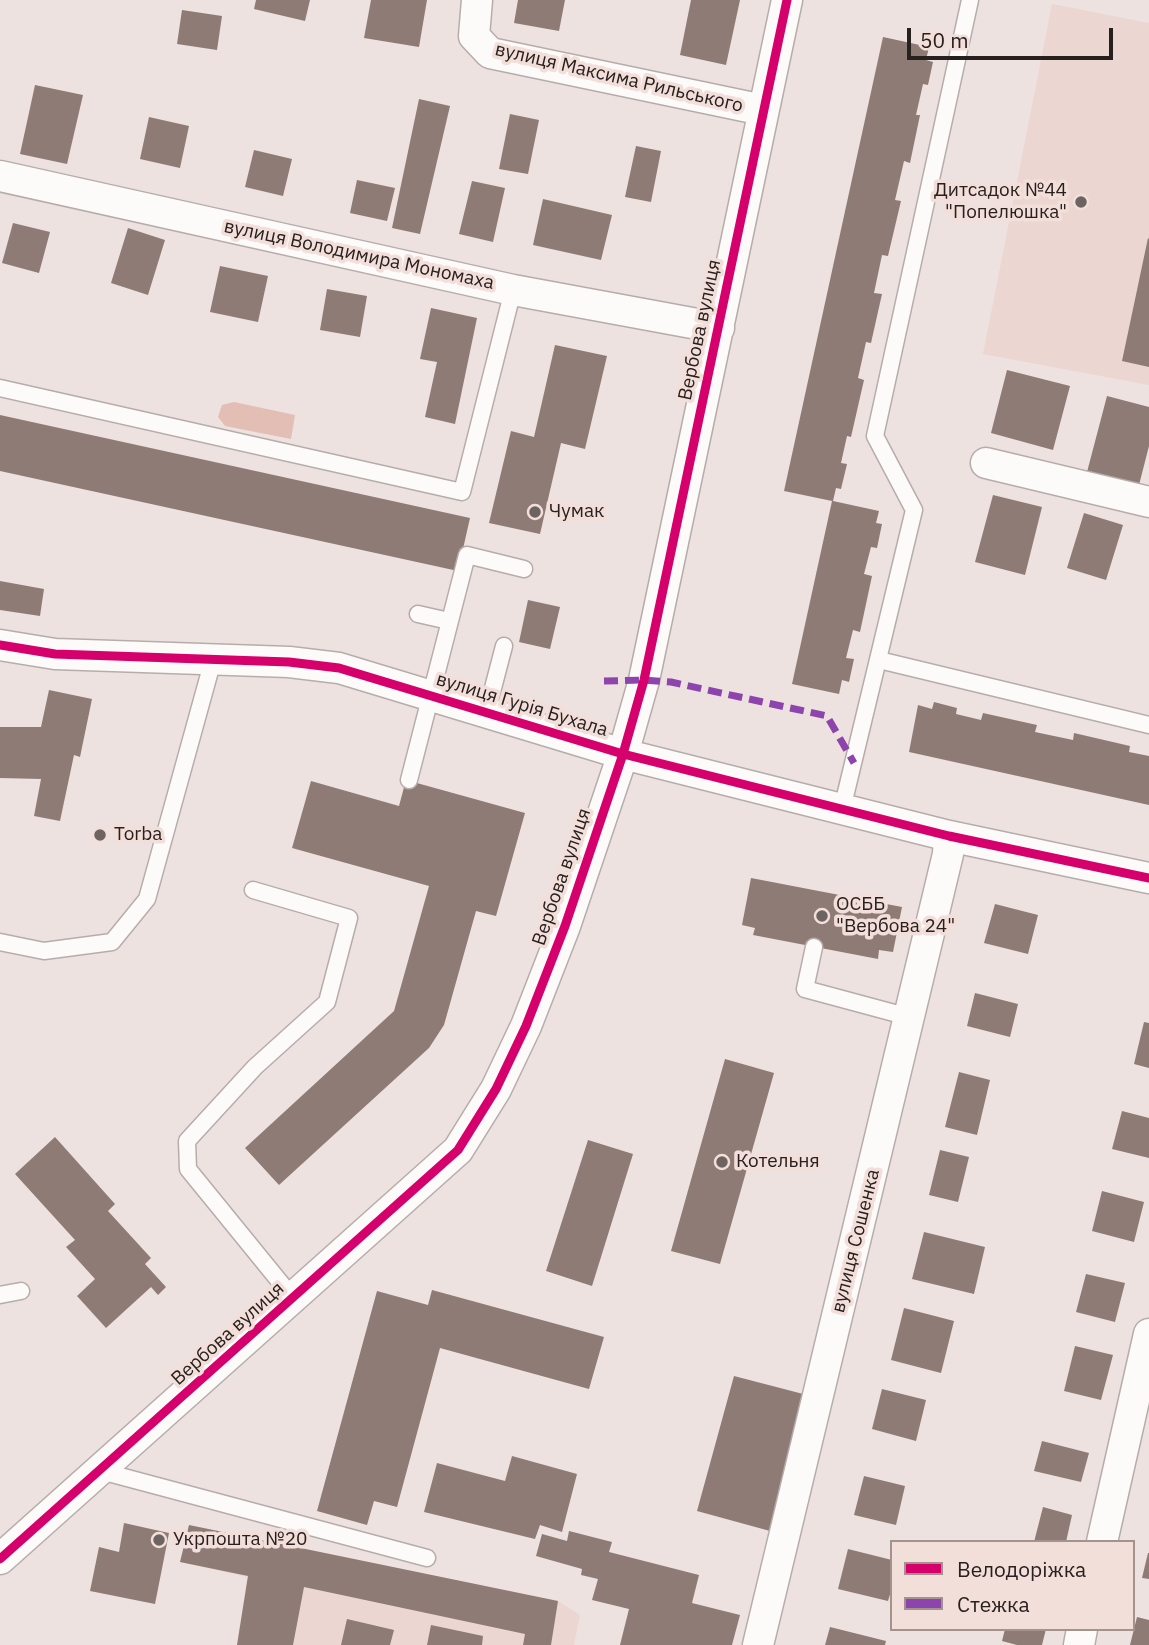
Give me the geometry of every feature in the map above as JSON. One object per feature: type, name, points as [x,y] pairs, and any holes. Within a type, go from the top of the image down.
[{"type":"street","name":"вулиця Максима Рильського","points":[[477,0],[474,36],[490,53],[763,110]]},
{"type":"street","name":"Вербова вулиця","points":[[0,1559],[458,1150],[496,1089],[526,1026],[565,926],[623,754],[644,680],[787,0]]},
{"type":"street","name":"вулиця Володимира Мономаха","points":[[0,176],[513,290],[719,328]]},
{"type":"street","points":[[986,463],[1149,502]]},
{"type":"street","name":"вулиця Гурія Бухала","points":[[0,645],[55,654],[289,662],[338,668],[623,754],[949,836],[1149,878]]},
{"type":"street","name":"вулиця Сошенка","points":[[758,1645],[948,854],[949,836]]},
{"type":"street","points":[[1102,1540],[1149,1334]]},
{"type":"lane","points":[[842,809],[914,510],[875,436],[970,0]]},
{"type":"lane","points":[[0,388],[462,492],[513,290]]},
{"type":"lane","points":[[409,780],[467,555],[524,569]]},
{"type":"lane","points":[[418,614],[449,621]]},
{"type":"lane","points":[[487,711],[504,646]]},
{"type":"lane","points":[[0,942],[44,951],[112,942],[147,899],[213,660]]},
{"type":"lane","points":[[879,660],[1149,725]]},
{"type":"lane","points":[[253,890],[349,918],[327,1002],[255,1067],[187,1141],[188,1169],[293,1298]]},
{"type":"lane","points":[[814,947],[805,989],[909,1017]]},
{"type":"lane","points":[[0,1295],[22,1291]]},
{"type":"lane","points":[[101,1471],[427,1558]]},
{"type":"shaded area","name":"Дитсадок №44 \"Попелюшка\"","points":[[1052,4],[1149,23],[1149,385],[983,354]]},
{"type":"shaded area","points":[[234,402],[295,415],[291,439],[225,426],[218,417],[222,405]]},
{"type":"shaded area","points":[[189,1525],[558,1601],[580,1615],[574,1645],[237,1645],[247,1577],[180,1562]]},
{"type":"building","points":[[256,0],[310,0],[305,21],[254,9]]},
{"type":"building","points":[[371,0],[427,0],[419,47],[364,38]]},
{"type":"building","points":[[518,0],[565,0],[559,31],[514,23]]},
{"type":"building","points":[[691,0],[740,0],[726,65],[680,55]]},
{"type":"building","points":[[182,10],[222,16],[217,50],[177,44]]},
{"type":"building","points":[[883,37],[929,47],[926,60],[933,62],[928,85],[923,84],[910,163],[904,161],[895,200],[901,201],[888,256],[882,255],[874,293],[882,294],[871,343],[866,342],[858,378],[864,380],[851,437],[847,436],[841,463],[847,464],[841,489],[836,488],[833,501],[879,511],[876,523],[882,524],[877,548],[871,547],[864,574],[872,576],[860,632],[853,630],[846,658],[854,659],[849,682],[842,680],[839,694],[792,684],[832,501],[784,491]]},
{"type":"building","points":[[35,85],[83,95],[67,164],[20,154]]},
{"type":"building","points":[[419,99],[450,106],[420,234],[392,228]]},
{"type":"building","points":[[510,114],[539,120],[528,174],[499,169]]},
{"type":"building","points":[[149,117],[189,126],[180,168],[140,159]]},
{"type":"building","points":[[636,146],[661,151],[651,202],[625,197]]},
{"type":"building","points":[[254,150],[292,159],[283,196],[245,187]]},
{"type":"building","points":[[357,180],[395,188],[387,221],[350,213]]},
{"type":"building","points":[[472,181],[505,188],[493,242],[459,234]]},
{"type":"building","points":[[543,199],[612,215],[601,260],[533,245]]},
{"type":"building","points":[[13,223],[50,232],[39,273],[2,263]]},
{"type":"building","points":[[128,228],[165,240],[148,295],[111,283]]},
{"type":"building","points":[[1149,239],[1149,367],[1122,361]]},
{"type":"building","points":[[220,266],[268,276],[258,322],[210,312]]},
{"type":"building","points":[[327,289],[367,296],[360,337],[320,330]]},
{"type":"building","points":[[431,308],[477,318],[455,424],[425,417],[437,362],[420,359]]},
{"type":"building","points":[[555,345],[607,356],[585,449],[561,443],[540,534],[489,523],[511,431],[534,437]]},
{"type":"building","points":[[1007,370],[1070,386],[1053,450],[991,433]]},
{"type":"building","points":[[1107,396],[1149,407],[1149,446],[1139,485],[1087,472]]},
{"type":"building","points":[[0,415],[470,518],[458,571],[0,471]]},
{"type":"building","points":[[993,495],[1042,507],[1025,575],[975,562]]},
{"type":"building","points":[[1084,513],[1123,525],[1106,580],[1067,568]]},
{"type":"building","points":[[0,581],[44,589],[40,616],[0,610]]},
{"type":"building","points":[[528,600],[560,607],[550,649],[519,642]]},
{"type":"building","points":[[49,690],[92,699],[80,757],[74,755],[60,821],[34,816],[41,779],[0,778],[0,727],[41,727]]},
{"type":"building","points":[[934,702],[957,708],[956,714],[981,720],[983,713],[1037,725],[1035,732],[1073,740],[1074,733],[1130,746],[1129,752],[1149,756],[1149,805],[909,752],[918,705],[932,709]]},
{"type":"building","points":[[406,780],[525,813],[496,916],[476,911],[444,1025],[429,1048],[279,1185],[245,1148],[394,1011],[429,886],[292,848],[311,781],[399,806]]},
{"type":"building","name":"ОСББ \"Вербова 24\"","points":[[751,878],[902,907],[893,952],[879,950],[878,959],[753,935],[755,928],[742,925]]},
{"type":"building","points":[[995,904],[1038,915],[1028,954],[984,943]]},
{"type":"building","points":[[975,993],[1018,1004],[1010,1037],[967,1026]]},
{"type":"building","points":[[1144,1022],[1149,1023],[1149,1068],[1134,1064]]},
{"type":"building","name":"Котельня","points":[[725,1059],[774,1073],[720,1264],[671,1251]]},
{"type":"building","points":[[959,1072],[990,1080],[977,1135],[945,1127]]},
{"type":"building","points":[[1122,1111],[1149,1118],[1149,1158],[1112,1149]]},
{"type":"building","points":[[55,1137],[115,1204],[108,1211],[151,1258],[145,1264],[166,1287],[158,1295],[151,1287],[106,1328],[77,1296],[95,1279],[66,1247],[75,1240],[15,1174]]},
{"type":"building","points":[[588,1140],[633,1154],[592,1286],[546,1271]]},
{"type":"building","points":[[940,1150],[969,1157],[958,1202],[929,1195]]},
{"type":"building","points":[[1102,1191],[1144,1202],[1134,1242],[1092,1231]]},
{"type":"building","points":[[924,1232],[985,1247],[974,1294],[912,1279]]},
{"type":"building","points":[[1086,1274],[1125,1283],[1115,1322],[1076,1312]]},
{"type":"building","points":[[432,1290],[604,1337],[589,1389],[440,1348],[397,1507],[374,1501],[367,1525],[317,1511],[377,1291],[428,1305]]},
{"type":"building","points":[[904,1308],[954,1321],[941,1373],[891,1360]]},
{"type":"building","points":[[1075,1346],[1113,1355],[1101,1400],[1064,1391]]},
{"type":"building","points":[[734,1376],[807,1395],[770,1531],[697,1511]]},
{"type":"building","points":[[882,1389],[926,1400],[916,1441],[872,1429]]},
{"type":"building","points":[[1042,1441],[1089,1453],[1081,1482],[1034,1471]]},
{"type":"building","points":[[512,1456],[577,1474],[562,1532],[540,1525],[535,1539],[424,1512],[437,1463],[505,1481]]},
{"type":"building","points":[[864,1476],[905,1486],[896,1525],[854,1515]]},
{"type":"building","points":[[1043,1507],[1072,1515],[1066,1540],[1035,1540]]},
{"type":"building","points":[[124,1523],[169,1533],[155,1604],[90,1591],[99,1547],[119,1552]]},
{"type":"building","points":[[189,1525],[558,1601],[551,1645],[523,1645],[525,1634],[304,1587],[293,1645],[237,1645],[248,1576],[180,1562]]},
{"type":"building","points":[[569,1531],[612,1542],[609,1552],[699,1575],[692,1603],[740,1615],[732,1645],[620,1645],[629,1609],[592,1600],[598,1579],[581,1575],[582,1569],[536,1556],[542,1534],[567,1541]]},
{"type":"building","points":[[848,1549],[890,1560],[888,1601],[838,1589]]},
{"type":"building","points":[[1149,1553],[1149,1579],[1142,1578]]},
{"type":"building","points":[[1137,1617],[1149,1620],[1149,1645],[1130,1645]]},
{"type":"building","points":[[347,1619],[394,1630],[390,1645],[341,1645]]},
{"type":"building","points":[[431,1625],[483,1636],[482,1645],[427,1645]]},
{"type":"building","points":[[830,1627],[886,1641],[885,1645],[825,1645]]},
{"type":"building","points":[[1004,1631],[1046,1631],[1042,1645],[1017,1645],[1002,1641]]},
{"type":"marked path","points":[[604,681],[671,682],[827,716],[854,763]]},
{"type":"cycle path","points":[[0,1559],[458,1150],[496,1089],[526,1026],[565,926],[623,754],[644,680],[787,0]]},
{"type":"cycle path","points":[[0,645],[55,654],[289,662],[339,668],[623,754],[949,836],[1149,878]]},
{"type":"place","name":"Дитсадок №44 \"Попелюшка\"","points":[[1081,202]]},
{"type":"place","name":"Чумак","points":[[535,512]]},
{"type":"place","name":"Torba","points":[[100,835]]},
{"type":"place","name":"ОСББ \"Вербова 24\"","points":[[822,916]]},
{"type":"place","name":"Котельня","points":[[722,1162]]},
{"type":"place","name":"Укрпошта №20","points":[[159,1540]]}]
